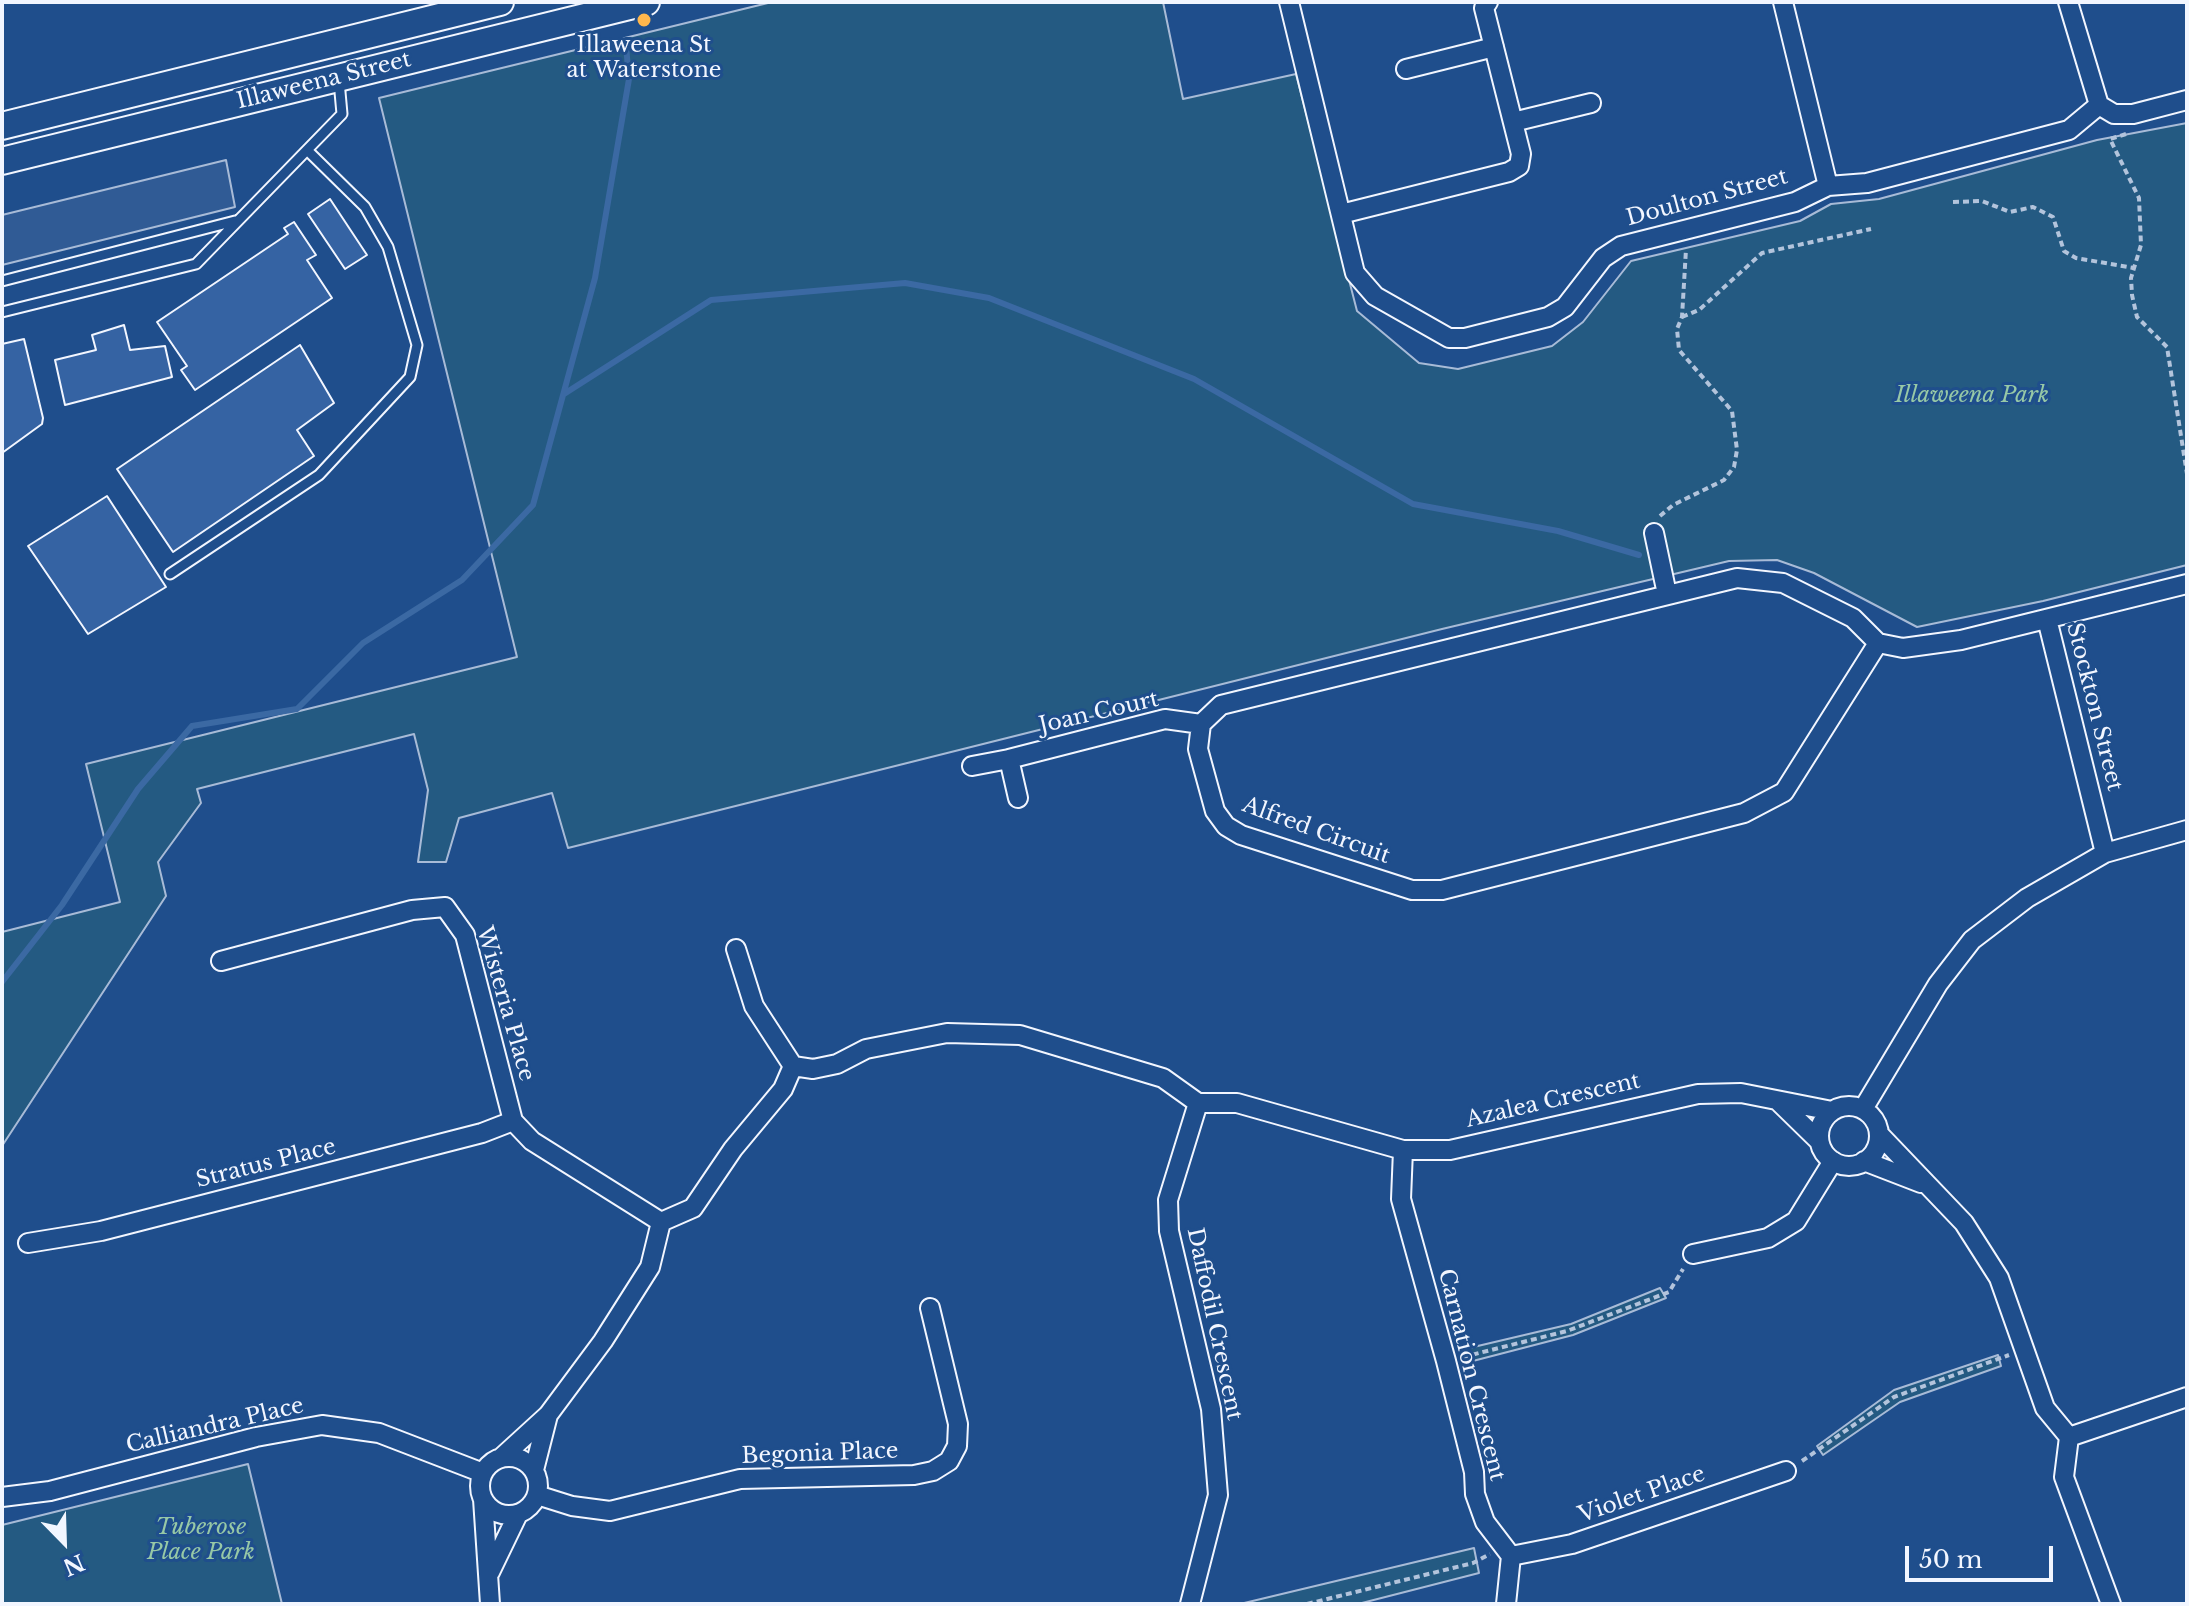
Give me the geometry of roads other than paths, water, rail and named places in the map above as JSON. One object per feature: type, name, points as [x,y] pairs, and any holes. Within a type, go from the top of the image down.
[{"type":"main road","name":"Illaweena Street","points":[[2,126],[497,2]]},
{"type":"main road","name":"Illaweena Street","points":[[2,161],[646,2]]},
{"type":"main road","points":[[312,49],[339,77]]},
{"type":"street","points":[[497,2],[506,36]]},
{"type":"street","name":"Doulton Street","points":[[1289,2],[1355,273],[1363,286],[1449,338],[1465,338],[1548,317],[1565,307],[1603,258],[1621,246],[1795,202],[1828,186],[1867,183],[2069,130],[2099,105]]},
{"type":"street","points":[[1341,214],[1509,172],[1519,166],[1521,154],[1484,8],[1488,2]]},
{"type":"street","points":[[1783,2],[1828,186]]},
{"type":"street","points":[[2068,2],[2099,105],[2114,114],[2133,114],[2187,100]]},
{"type":"street","points":[[1406,69],[1494,47]]},
{"type":"street","points":[[1513,122],[1591,103]]},
{"type":"street","points":[[1654,528],[1667,594]]},
{"type":"street","points":[[1201,724],[1221,705],[1737,578],[1783,583],[1853,618],[1878,643],[1903,648],[1961,640],[2047,619]]},
{"type":"street","name":"Stockton Street","points":[[2105,853],[2047,619],[2187,584]]},
{"type":"street","name":"Alfred Circuit","points":[[1201,724],[1198,749],[1215,811],[1226,826],[1241,835],[1412,890],[1442,890],[1744,813],[1784,792],[1878,643]]},
{"type":"street","name":"Joan Court","points":[[972,766],[1165,719],[1201,724]]},
{"type":"street","points":[[1009,759],[1018,798]]},
{"type":"street","points":[[1863,1109],[1938,984],[1972,940],[2027,898],[2105,853],[2187,830]]},
{"type":"street","name":"Wisteria Place","points":[[221,961],[412,910],[445,907],[465,935],[513,1121]]},
{"type":"street","points":[[736,949],[754,1006],[793,1066],[813,1069],[837,1064],[866,1049],[947,1033],[1020,1035],[1163,1078],[1198,1103]]},
{"type":"street","points":[[661,1222],[693,1208],[733,1149],[783,1089],[793,1066]]},
{"type":"street","name":"Azalea Crescent","points":[[1198,1103],[1237,1103],[1403,1150],[1450,1150],[1698,1094],[1741,1093],[1832,1111]]},
{"type":"street","points":[[1778,1101],[1819,1141],[1833,1161],[1848,1166],[1864,1161],[1875,1150],[1879,1134]]},
{"type":"street","name":"Daffodil Crescent","points":[[1190,1604],[1218,1495],[1211,1409],[1169,1231],[1168,1200],[1198,1103]]},
{"type":"street","points":[[1819,1141],[1821,1124],[1832,1111],[1847,1106],[1863,1109],[1874,1120],[1879,1134],[1923,1184],[1964,1223],[1999,1278],[2045,1408],[2069,1437],[2064,1477],[2111,1604]]},
{"type":"street","points":[[513,1121],[532,1141],[661,1222]]},
{"type":"street","name":"Stratus Place","points":[[28,1243],[101,1231],[482,1133],[513,1121]]},
{"type":"street","name":"Carnation Crescent","points":[[1403,1150],[1401,1199],[1474,1472],[1475,1494],[1485,1522],[1507,1551]]},
{"type":"street","points":[[1693,1254],[1768,1238],[1796,1221],[1833,1161]]},
{"type":"street","points":[[1864,1161],[1923,1184]]},
{"type":"street","points":[[490,1604],[483,1473],[548,1415],[603,1341],[650,1267],[661,1222]]},
{"type":"street","name":"Begonia Place","points":[[537,1495],[572,1506],[610,1511],[740,1479],[914,1475],[933,1471],[949,1461],[957,1446],[958,1424],[930,1308]]},
{"type":"street","points":[[2069,1437],[2187,1397]]},
{"type":"street","points":[[489,1575],[518,1514],[533,1503],[537,1495],[534,1470],[548,1415]]},
{"type":"street","name":"Calliandra Place","points":[[2,1497],[50,1491],[256,1437],[322,1425],[379,1433],[483,1473]]},
{"type":"street","points":[[502,1457],[520,1459],[534,1470]]},
{"type":"street","name":"Violet Place","points":[[1507,1551],[1572,1544],[1786,1471]]},
{"type":"street","points":[[483,1499],[501,1514],[518,1514]]},
{"type":"street","points":[[1506,1604],[1507,1551]]},
{"type":"lane","points":[[2,312],[196,264],[342,114],[339,77]]},
{"type":"lane","points":[[170,574],[319,475],[410,377],[417,345],[388,247],[365,207],[307,150]]},
{"type":"lane","points":[[2,281],[239,220]]},
{"type":"waterway","points":[[2,982],[62,905],[138,789],[192,726],[297,709],[363,643],[462,580],[533,505],[595,278],[629,79],[626,46]]},
{"type":"waterway","points":[[564,394],[711,300],[905,283],[989,298],[1194,379],[1413,504],[1558,531],[1639,555]]},
{"type":"place","name":"Illaweena St at Waterstone","points":[[644,20]]},
{"type":"park label","name":"Illaweena Park","points":[[1972,396]]},
{"type":"park label","name":"Tuberose Place Park","points":[[201,1540]]}]
